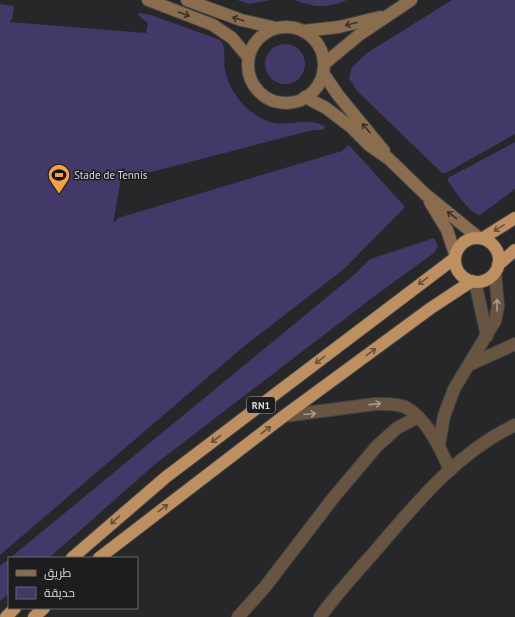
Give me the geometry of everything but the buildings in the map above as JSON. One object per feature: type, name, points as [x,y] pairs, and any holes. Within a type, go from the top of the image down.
[{"type":"highway","name":"RN1","points":[[73,557],[166,477],[455,256],[459,246],[466,240],[481,238],[515,218]]},
{"type":"highway","points":[[481,238],[494,246],[499,258],[496,269]]},
{"type":"highway","name":"RN1","points":[[100,557],[284,416],[441,301],[473,281],[486,280],[515,250]]},
{"type":"highway","points":[[455,256],[455,264],[461,275],[473,281]]},
{"type":"highway","points":[[6,617],[14,609]]},
{"type":"highway","points":[[34,617],[43,609]]},
{"type":"street","points":[[148,0],[213,25],[232,38],[248,57]]},
{"type":"street","points":[[187,0],[236,18],[276,28]]},
{"type":"street","points":[[389,14],[339,27],[304,31],[290,27],[276,28],[268,31],[258,39],[251,49],[248,57],[249,76],[253,85],[264,96],[277,102],[287,103],[306,97],[317,87],[323,69],[359,35],[411,0]]},
{"type":"street","points":[[304,31],[320,48],[323,69],[338,95],[375,138],[389,159]]},
{"type":"street","points":[[306,97],[326,108],[351,128],[369,145],[389,159],[425,194],[481,238]]},
{"type":"street","points":[[425,194],[447,230],[455,256]]},
{"type":"street","points":[[439,445],[448,402],[454,389],[494,325],[498,313],[496,269]]},
{"type":"street","points":[[473,281],[487,336]]},
{"type":"street","points":[[470,365],[515,344]]},
{"type":"street","points":[[284,416],[389,403],[406,408],[418,417],[439,445],[450,470]]},
{"type":"street","points":[[238,617],[265,587],[334,497],[377,446],[397,428],[418,417]]},
{"type":"street","points":[[320,617],[399,523],[440,478],[479,446],[515,425]]},
{"type":"green space","points":[[237,0],[270,0],[249,4]]},
{"type":"green space","points":[[295,0],[347,0],[327,6],[315,6]]},
{"type":"green space","points":[[452,0],[515,0],[515,134],[446,173],[442,173],[357,91],[349,78],[352,67],[367,53]]},
{"type":"green space","points":[[0,4],[14,6],[12,19],[9,22],[146,33],[148,23],[138,15],[139,13],[151,15],[220,40],[224,50],[224,66],[229,84],[236,96],[251,112],[267,121],[276,123],[308,122],[325,126],[323,130],[313,130],[128,178],[123,166],[113,224],[118,218],[342,151],[349,145],[405,207],[344,269],[243,347],[0,555]]},
{"type":"green space","points":[[289,44],[296,47],[302,53],[305,64],[304,72],[296,81],[289,84],[281,84],[274,81],[266,72],[265,60],[268,53],[277,45]]},
{"type":"green space","points":[[515,142],[515,189],[480,215],[476,214],[462,201],[448,181],[448,178]]},
{"type":"green space","points":[[434,238],[438,246],[434,253],[372,298],[154,465],[50,557],[11,557],[355,274],[370,259]]},
{"type":"green space","points":[[8,560],[8,594],[0,601],[0,566]]},
{"type":"place","name":"Stade de Tennis","points":[[59,194]]}]
